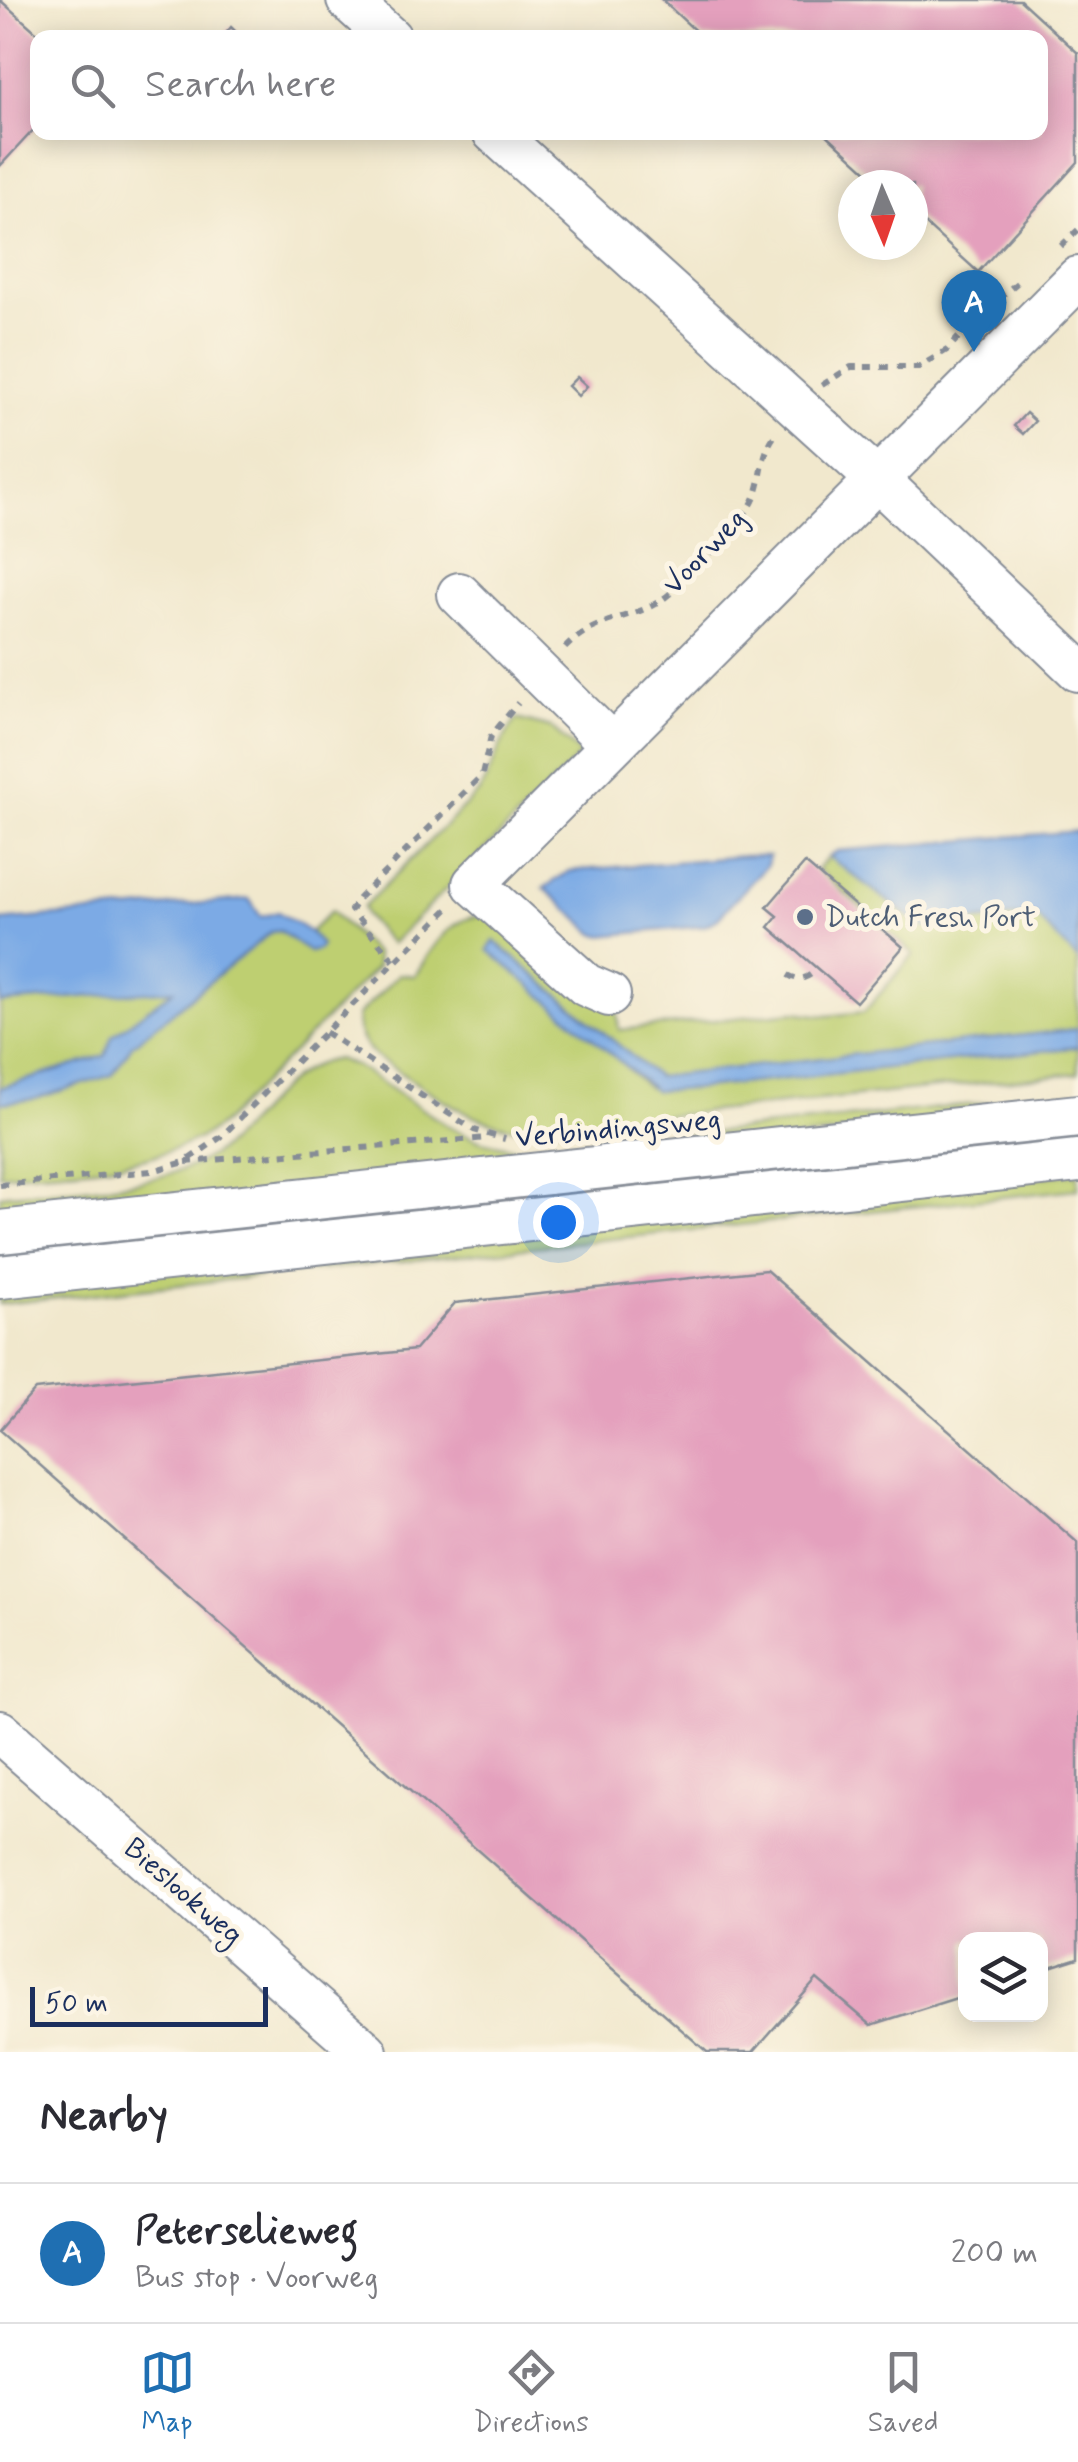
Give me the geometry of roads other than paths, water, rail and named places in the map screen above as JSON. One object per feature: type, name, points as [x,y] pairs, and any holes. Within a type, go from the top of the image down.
[{"type":"street","points":[[348,0],[381,30]]},
{"type":"street","points":[[503,140],[877,480],[1078,670]]},
{"type":"street","points":[[609,995],[586,985],[474,884],[877,480],[1067,264]]},
{"type":"street","points":[[458,594],[612,745]]},
{"type":"street","name":"Verbindingsweg","points":[[0,1232],[1078,1116]]},
{"type":"street","points":[[0,1277],[1078,1161]]},
{"type":"street","name":"Bieslookweg","points":[[0,1732],[366,2052]]},
{"type":"water","points":[[1078,831],[1078,960],[1034,914],[923,927],[829,857],[837,851]]},
{"type":"water","points":[[769,856],[767,865],[716,920],[704,926],[600,936],[544,888],[570,871]]},
{"type":"water","points":[[249,899],[261,917],[278,912],[310,932],[321,945],[318,950],[309,952],[280,931],[271,932],[132,1045],[112,1075],[35,1099],[0,1103],[0,1088],[105,1056],[112,1036],[174,990],[0,1003],[0,921]]},
{"type":"water","points":[[494,941],[657,1077],[1078,1029],[1078,1047],[655,1091],[488,950]]},
{"type":"place","name":"Peterselieweg","points":[[974,352]]},
{"type":"place","name":"Dutch Fresh Port","points":[[805,917]]}]
